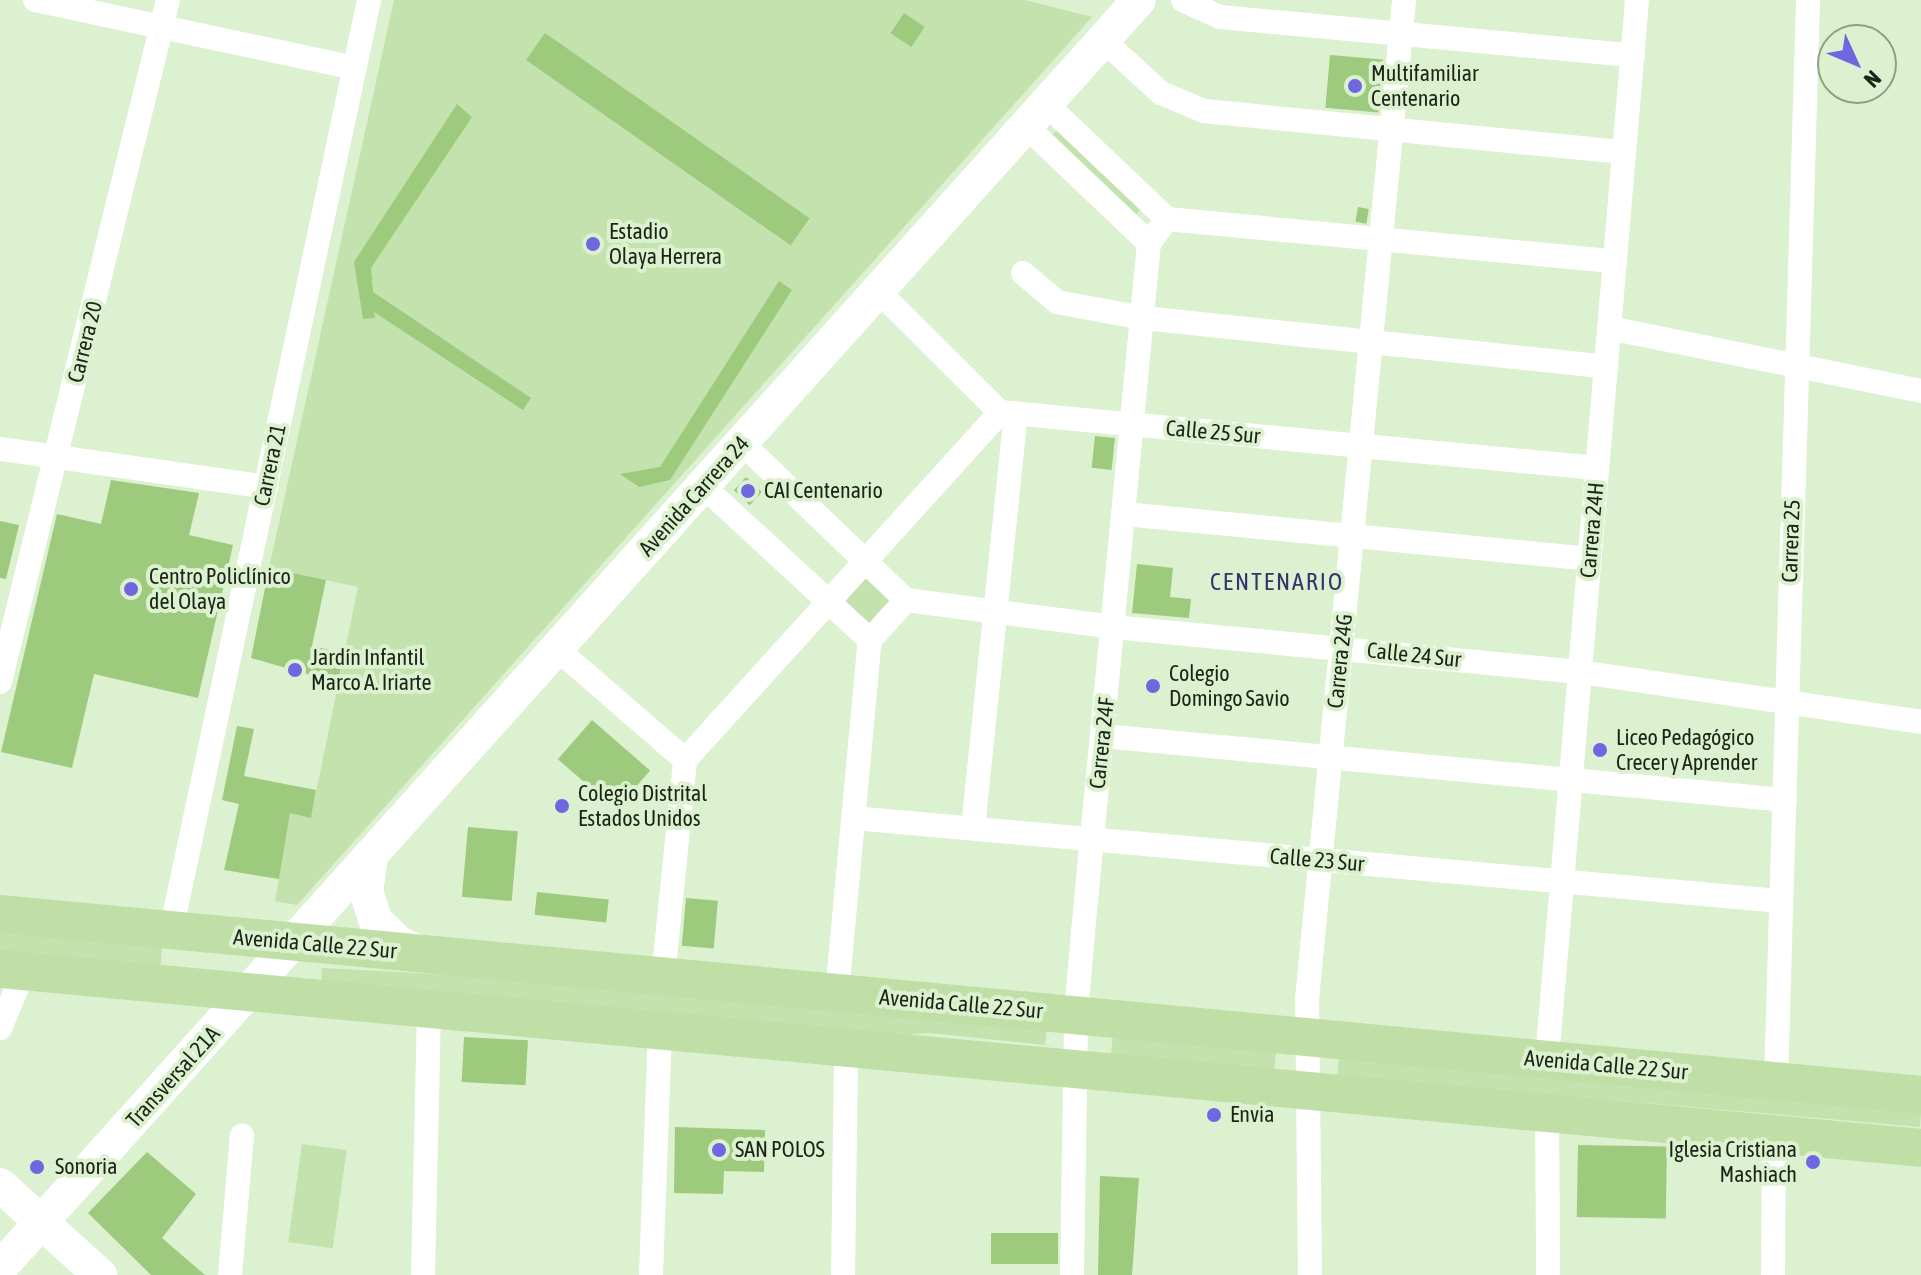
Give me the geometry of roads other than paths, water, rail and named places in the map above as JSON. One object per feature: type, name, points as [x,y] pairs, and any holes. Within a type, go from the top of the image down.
[{"type":"main road","name":"Avenida Carrera 24","points":[[250,992],[1139,0]]},
{"type":"main road","points":[[371,857],[366,891],[376,921],[400,944],[423,954]]},
{"type":"main road","name":"Avenida Calle 22 Sur","points":[[0,914],[1921,1095]]},
{"type":"main road","points":[[9,978],[250,992],[1921,1148]]},
{"type":"main road","name":"Transversal 21A","points":[[0,1268],[250,992]]},
{"type":"main road","points":[[0,1185],[100,1275]]},
{"type":"street","points":[[35,0],[355,68]]},
{"type":"street","name":"Carrera 20","points":[[0,682],[168,0]]},
{"type":"street","name":"Carrera 21","points":[[171,931],[369,0]]},
{"type":"street","points":[[1183,0],[1220,17],[1633,55]]},
{"type":"street","name":"Carrera 24G","points":[[1310,1275],[1306,1037],[1404,0]]},
{"type":"street","name":"Carrera 24H","points":[[1547,1059],[1637,0]]},
{"type":"street","name":"Carrera 25","points":[[1776,1081],[1808,0]]},
{"type":"street","points":[[1103,40],[1179,105],[1392,132],[1624,152]]},
{"type":"street","points":[[1036,115],[1149,243],[1167,219]]},
{"type":"street","points":[[1036,115],[1167,219],[1615,261]]},
{"type":"street","name":"Carrera 24F","points":[[1072,1275],[1076,1014],[1149,243]]},
{"type":"street","points":[[1023,273],[1057,302],[1143,318],[1606,367]]},
{"type":"street","points":[[878,291],[1008,412]]},
{"type":"street","points":[[1609,328],[1921,391]]},
{"type":"street","points":[[663,978],[685,760],[866,560],[1008,412]]},
{"type":"street","points":[[973,828],[995,614],[1008,412]]},
{"type":"street","name":"Calle 25 Sur","points":[[1008,412],[1597,468]]},
{"type":"street","points":[[742,443],[906,600],[870,640],[837,993]]},
{"type":"street","points":[[0,449],[266,487]]},
{"type":"street","points":[[703,486],[870,640]]},
{"type":"street","points":[[1124,514],[1590,559]]},
{"type":"street","name":"Calle 24 Sur","points":[[906,600],[1113,627],[1580,672],[1921,722]]},
{"type":"street","points":[[557,649],[685,760]]},
{"type":"street","points":[[1103,736],[1785,800]]},
{"type":"street","name":"Calle 23 Sur","points":[[854,818],[1781,901]]},
{"type":"street","points":[[0,1028],[9,978]]},
{"type":"street","points":[[423,1275],[429,1009]]},
{"type":"street","points":[[651,1275],[660,1031]]},
{"type":"street","points":[[843,1275],[846,1048]]},
{"type":"street","points":[[1547,1113],[1548,1275]]},
{"type":"street","points":[[1773,1275],[1774,1134]]},
{"type":"street","points":[[230,1275],[242,1136]]},
{"type":"place","name":"Multifamiliar Centenario","points":[[1355,86]]},
{"type":"place","name":"Estadio Olaya Herrera","points":[[593,244]]},
{"type":"place","name":"CAI Centenario","points":[[748,491]]},
{"type":"place","name":"Centro Policlínico del Olaya","points":[[131,589]]},
{"type":"place","name":"Jardín Infantil Marco A. Iriarte","points":[[295,670]]},
{"type":"place","name":"Colegio Domingo Savio","points":[[1153,686]]},
{"type":"place","name":"Liceo Pedagógico Crecer y Aprender","points":[[1600,750]]},
{"type":"place","name":"Colegio Distrital Estados Unidos","points":[[562,806]]},
{"type":"place","name":"Envia","points":[[1214,1115]]},
{"type":"place","name":"SAN POLOS","points":[[719,1150]]},
{"type":"place","name":"Iglesia Cristiana Mashiach","points":[[1813,1162]]},
{"type":"place","name":"Sonoria","points":[[37,1167]]},
{"type":"district","name":"CENTENARIO","points":[[1277,582]]}]
